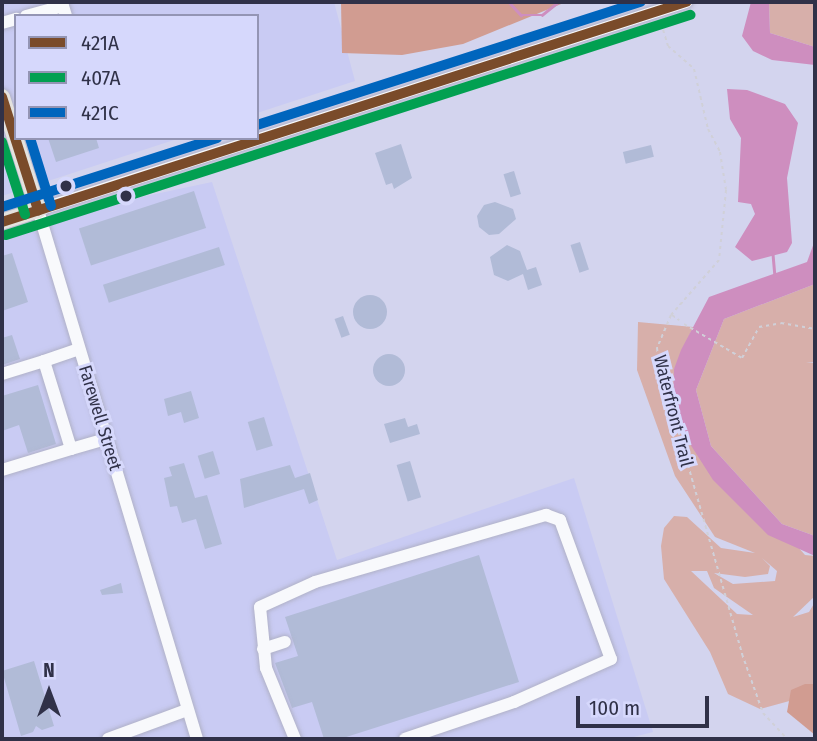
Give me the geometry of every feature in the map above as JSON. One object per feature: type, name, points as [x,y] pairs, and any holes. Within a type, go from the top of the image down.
[{"type":"main road","name":"Farewell Street","points":[[2,97],[14,135]]},
{"type":"main road","name":"Farewell Street","points":[[16,140],[38,210]]},
{"type":"main road","points":[[2,222],[38,210]]},
{"type":"street","points":[[259,139],[686,2]]},
{"type":"street","points":[[33,14],[63,6],[65,14]]},
{"type":"street","points":[[38,210],[256,140]]},
{"type":"street","name":"Farewell Street","points":[[38,210],[197,739]]},
{"type":"street","points":[[2,374],[79,349]]},
{"type":"street","points":[[44,361],[71,449]]},
{"type":"street","points":[[2,470],[106,439]]},
{"type":"street","points":[[295,739],[278,705],[263,649],[258,618],[260,607],[270,599],[546,515],[560,520],[611,659],[514,702],[405,739]]},
{"type":"street","points":[[263,649],[285,642]]},
{"type":"street","points":[[108,739],[187,710]]},
{"type":"path","name":"Waterfront Trail","points":[[660,19],[668,46],[694,69],[708,129],[720,152],[726,190],[719,260],[671,314],[657,348],[659,364],[717,572],[762,713],[787,739]]},
{"type":"path","points":[[671,314],[679,320]]},
{"type":"path","points":[[686,326],[713,344],[742,358],[759,327],[781,323],[815,329]]},
{"type":"path","points":[[717,572],[723,570]]},
{"type":"shaded area","points":[[2,2],[334,2],[355,81],[259,112],[259,14],[14,14],[14,140],[174,140],[2,196]]},
{"type":"shaded area","points":[[341,2],[566,2],[463,44],[402,55],[342,53]]},
{"type":"shaded area","points":[[751,2],[769,2],[770,33],[815,47],[815,65],[772,60],[753,51],[742,36]]},
{"type":"shaded area","points":[[769,2],[815,2],[815,47],[770,33]]},
{"type":"shaded area","points":[[727,89],[747,90],[785,104],[798,123],[787,178],[792,243],[787,252],[752,261],[735,247],[755,214],[751,204],[738,202],[741,138],[730,119]]},
{"type":"shaded area","points":[[212,182],[337,560],[574,478],[653,732],[626,739],[2,739],[2,236],[94,207]]},
{"type":"shaded area","points":[[815,240],[815,284],[724,319],[696,390],[711,446],[782,524],[815,536],[815,556],[768,535],[713,480],[685,436],[673,404],[674,369],[709,297],[807,262]]},
{"type":"shaded area","points":[[815,284],[815,362],[806,363],[815,363],[815,536],[782,524],[711,446],[696,390],[724,319]]},
{"type":"shaded area","points":[[638,322],[693,327],[674,370],[673,404],[805,555],[815,556],[815,596],[793,617],[809,612],[815,602],[815,694],[760,709],[728,694],[710,652],[664,579],[661,546],[664,528],[674,516],[687,517],[721,548],[755,553],[715,537],[675,476],[637,370]],"holes":[[[762,558],[777,571],[775,581],[733,584],[714,573],[745,577],[768,574],[770,566]],[[691,571],[707,571],[714,588],[753,615],[737,614]]]},
{"type":"shaded area","points":[[805,684],[815,684],[815,735],[787,712],[791,690]]},
{"type":"building","points":[[49,140],[97,140],[99,148],[56,162]]},
{"type":"building","points":[[401,144],[412,178],[394,189],[392,183],[386,185],[375,153]]},
{"type":"building","points":[[651,145],[654,157],[626,164],[623,152]]},
{"type":"building","points":[[514,171],[521,194],[510,197],[503,174]]},
{"type":"building","points":[[194,191],[206,228],[91,265],[79,228]]},
{"type":"building","points":[[495,202],[513,209],[516,219],[499,234],[489,235],[479,227],[477,216],[484,205]]},
{"type":"building","points":[[580,242],[589,270],[579,273],[570,245]]},
{"type":"building","points":[[507,245],[520,251],[527,270],[536,267],[542,285],[528,290],[523,274],[508,281],[494,275],[490,257]]},
{"type":"building","points":[[219,247],[225,265],[109,303],[103,285]]},
{"type":"building","points":[[12,253],[28,302],[2,311],[2,256]]},
{"type":"building","points":[[370,295],[382,300],[387,312],[382,324],[370,329],[358,324],[353,312],[358,300]]},
{"type":"building","points":[[343,316],[350,335],[341,338],[335,319]]},
{"type":"building","points":[[12,335],[20,359],[2,365],[2,338]]},
{"type":"building","points":[[389,354],[401,358],[405,370],[401,382],[389,386],[377,382],[373,370],[377,358]]},
{"type":"building","points":[[38,385],[56,444],[28,453],[19,425],[2,431],[2,396]]},
{"type":"building","points":[[191,391],[199,418],[184,423],[181,412],[168,416],[164,399]]},
{"type":"building","points":[[264,417],[273,446],[257,451],[248,422]]},
{"type":"building","points":[[405,418],[408,427],[417,424],[420,434],[390,443],[384,424]]},
{"type":"building","points":[[213,451],[220,474],[205,479],[198,456]]},
{"type":"building","points":[[410,461],[421,497],[408,501],[397,465]]},
{"type":"building","points":[[184,463],[195,498],[207,495],[222,544],[205,549],[196,519],[182,523],[177,506],[170,507],[164,478],[172,476],[169,467]]},
{"type":"building","points":[[290,465],[295,478],[310,473],[318,500],[309,504],[304,489],[244,508],[240,479]]},
{"type":"building","points":[[479,555],[519,682],[340,739],[324,739],[312,702],[292,708],[275,663],[298,656],[285,617]]},
{"type":"building","points":[[121,583],[123,593],[102,595],[100,590]]},
{"type":"building","points":[[34,661],[54,726],[42,730],[36,726],[33,732],[21,736],[2,671]]},
{"type":"waterway","points":[[509,2],[521,15],[542,15],[558,2]]},
{"type":"waterway","points":[[773,254],[775,276]]},
{"type":"transit line","name":"421C","points":[[259,124],[641,2]]},
{"type":"transit line","name":"421A","points":[[259,139],[686,2]]},
{"type":"transit line","name":"407A","points":[[6,235],[690,15]]},
{"type":"transit line","name":"421A","points":[[2,97],[14,135]]},
{"type":"transit line","name":"421A","points":[[16,140],[38,210]]},
{"type":"transit line","name":"421C","points":[[31,140],[51,206]]},
{"type":"transit line","name":"421C","points":[[2,207],[211,140]]},
{"type":"transit line","name":"421A","points":[[2,222],[257,140]]},
{"type":"transit line","name":"407A","points":[[2,142],[25,214]]}]
